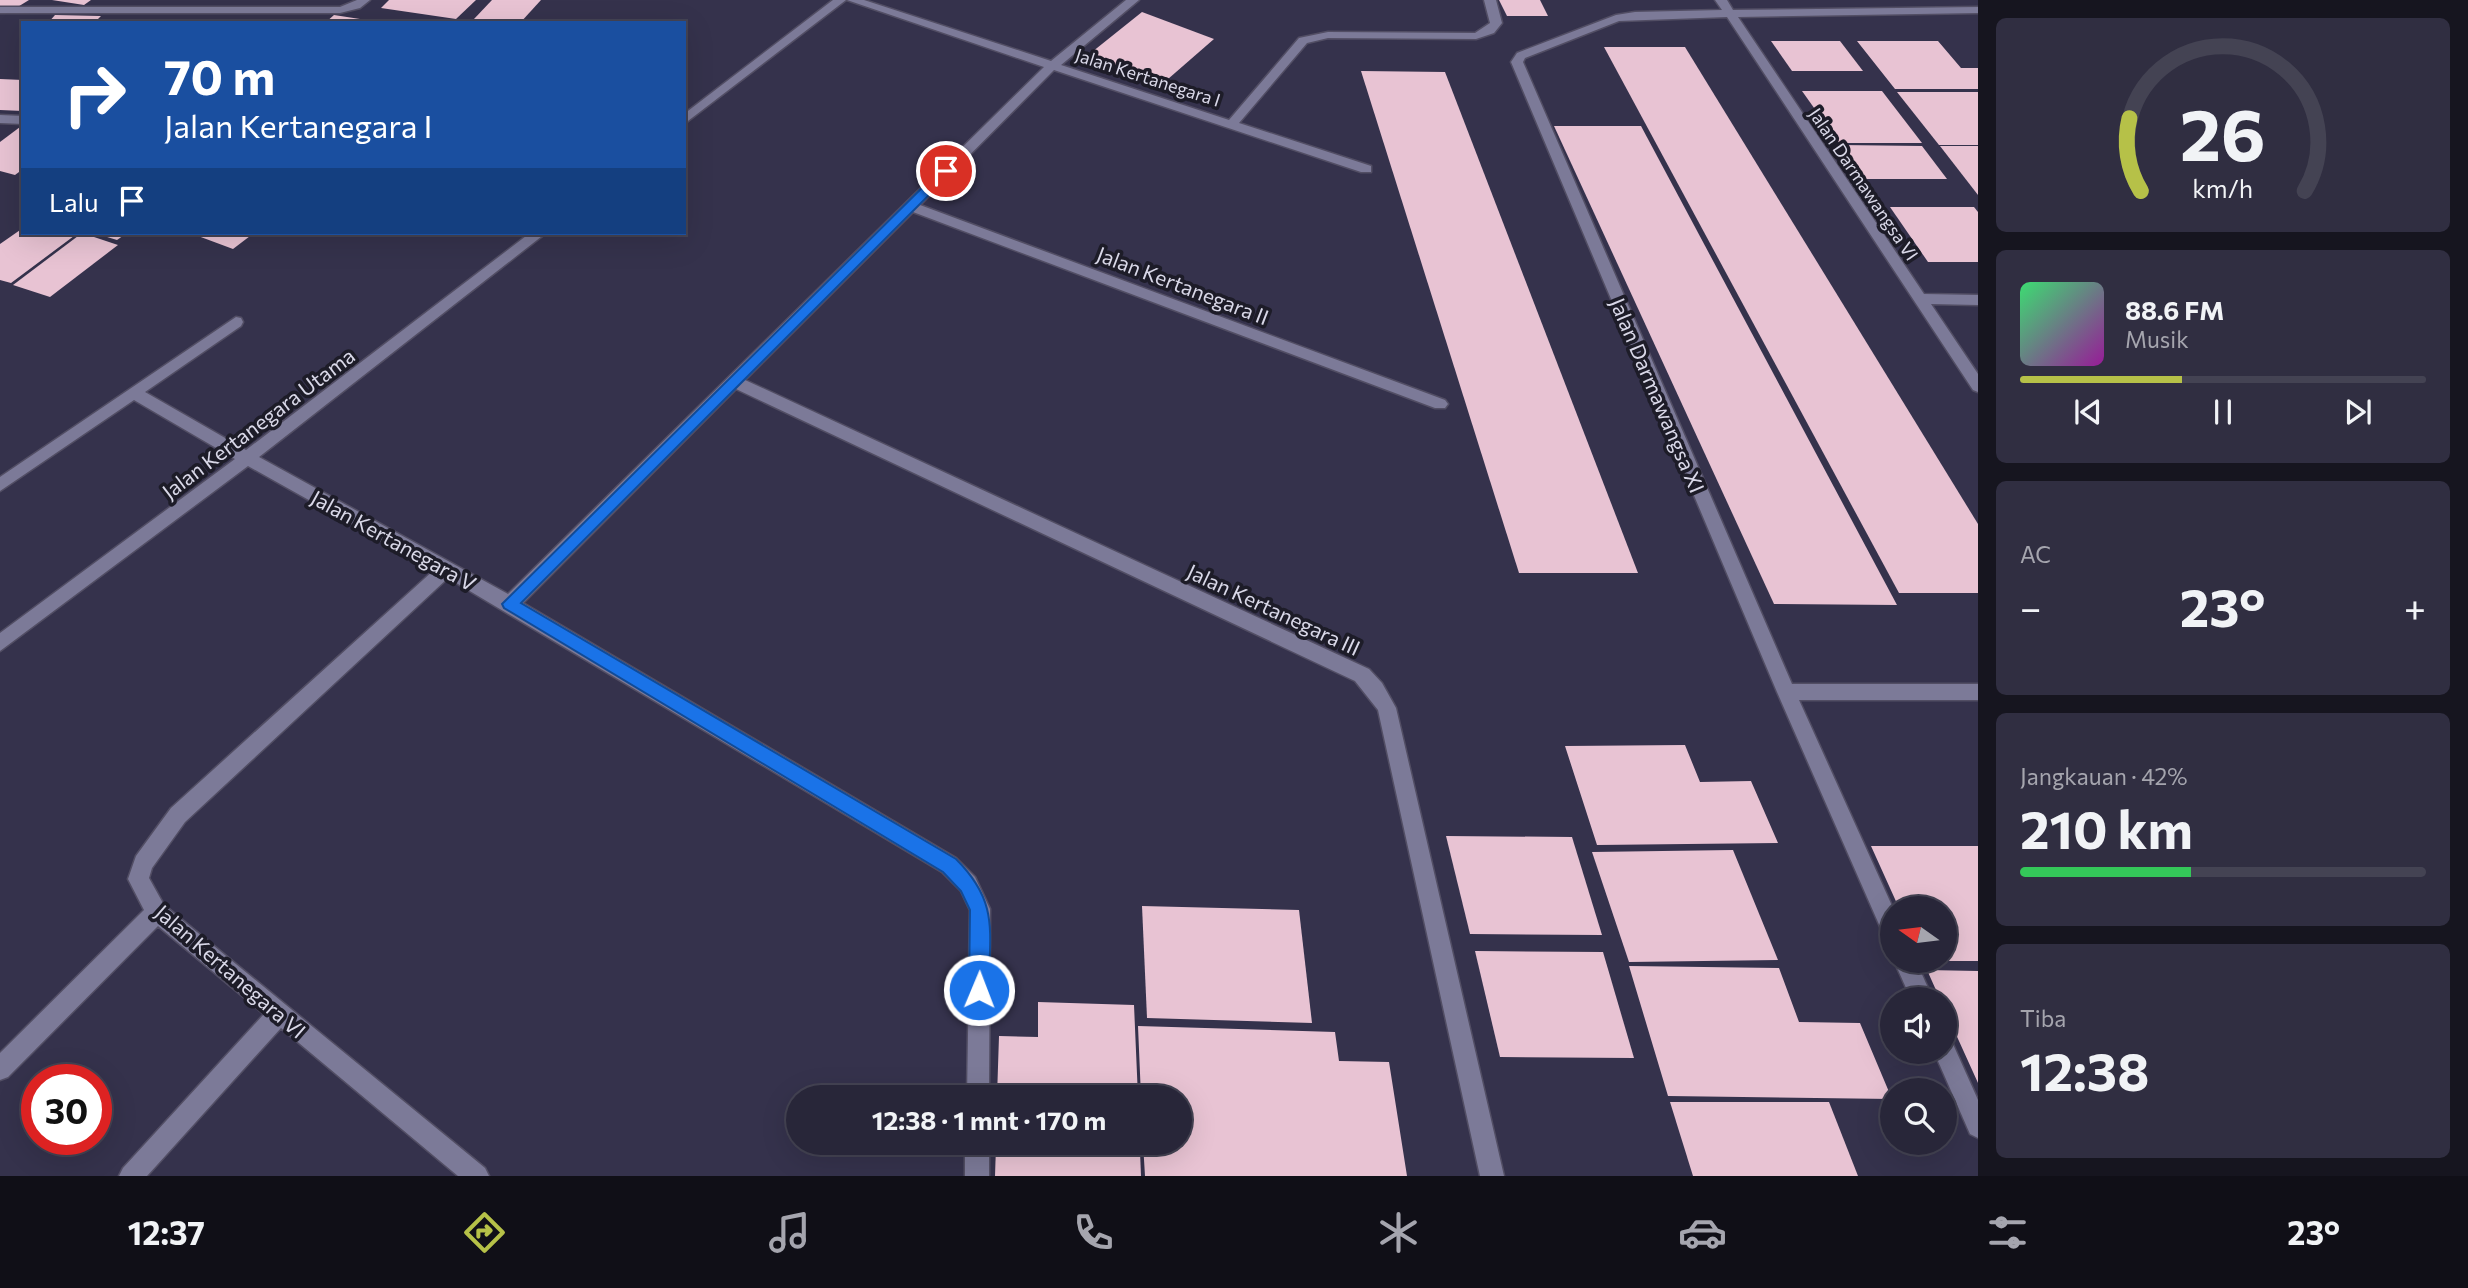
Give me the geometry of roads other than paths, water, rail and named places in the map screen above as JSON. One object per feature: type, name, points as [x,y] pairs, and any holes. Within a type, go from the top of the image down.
[{"type":"street","points":[[0,10],[340,10],[356,6],[364,0]]},
{"type":"street","points":[[686,118],[840,0]]},
{"type":"street","points":[[853,0],[1052,66]]},
{"type":"street","name":"Jalan Kertanegara I","points":[[510,604],[1052,66],[1133,0]]},
{"type":"street","name":"Jalan Kertanegara I","points":[[1231,125],[1303,40],[1328,35],[1476,36],[1489,32],[1497,24],[1498,16],[1490,0]]},
{"type":"street","points":[[1809,0],[1818,12]]},
{"type":"street","points":[[1725,6],[1818,12],[1978,10]]},
{"type":"street","name":"Jalan Darmawangsa VI","points":[[1725,6],[1978,386]]},
{"type":"street","name":"Jalan Darmawangsa XI","points":[[1725,6],[1616,19],[1521,56],[1517,62],[1786,692],[1880,904]]},
{"type":"street","points":[[165,21],[173,12]]},
{"type":"street","name":"Jalan Kertanegara I","points":[[1052,66],[1366,169]]},
{"type":"street","points":[[0,119],[21,120]]},
{"type":"street","name":"Jalan Kertanegara II","points":[[911,206],[1440,404]]},
{"type":"street","name":"Jalan Kertanegara Utama","points":[[0,643],[247,458],[536,235]]},
{"type":"street","points":[[1920,299],[1978,300]]},
{"type":"street","points":[[0,485],[236,322]]},
{"type":"street","name":"Jalan Kertanegara III","points":[[733,382],[1362,675],[1375,689],[1389,719],[1492,1176]]},
{"type":"street","name":"Jalan Kertanegara V","points":[[134,393],[510,604],[949,865],[968,884],[980,909],[978,1085]]},
{"type":"street","name":"Jalan Kertanegara VI","points":[[447,569],[178,815],[143,863],[138,879],[157,912],[477,1176]]},
{"type":"street","points":[[1786,692],[1978,692]]},
{"type":"street","points":[[0,1069],[157,912]]},
{"type":"street","points":[[131,1176],[279,1014]]},
{"type":"street","points":[[1950,1064],[1978,1126]]},
{"type":"street","points":[[977,1155],[977,1176]]}]
